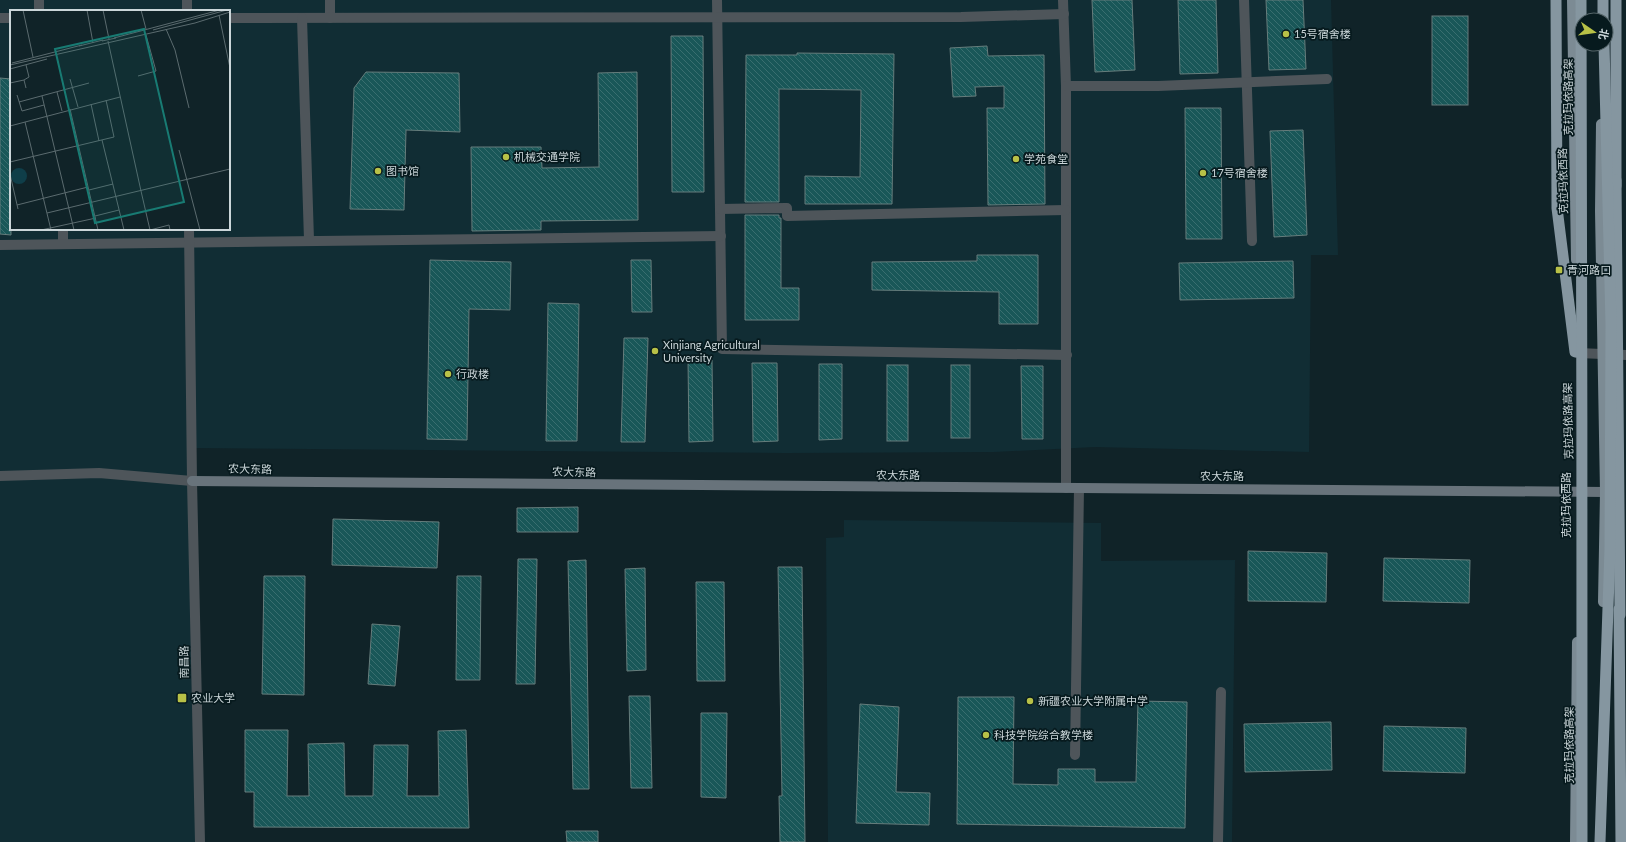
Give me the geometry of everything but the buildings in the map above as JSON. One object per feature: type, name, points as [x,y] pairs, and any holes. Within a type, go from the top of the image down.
[{"type":"highway","points":[[1556,0],[1557,208],[1581,400]]},
{"type":"highway","name":"克拉玛依路高架","points":[[1581,0],[1581,400],[1583,496],[1582,842]]},
{"type":"highway","points":[[1603,0],[1603,12]]},
{"type":"highway","points":[[1616,0],[1621,842]]},
{"type":"highway","points":[[1603,52],[1611,324]]},
{"type":"highway","points":[[1599,842],[1610,549],[1611,324],[1616,180]]},
{"type":"highway","points":[[1610,549],[1620,615]]},
{"type":"main road","name":"克拉玛依西路","points":[[1572,0],[1578,353],[1575,842]]},
{"type":"main road","points":[[1599,842],[1605,492],[1600,211],[1603,52]]},
{"type":"main road","name":"农大东路","points":[[192,481],[1578,493],[1605,492]]},
{"type":"street","points":[[187,0],[188,10]]},
{"type":"street","points":[[330,0],[330,18]]},
{"type":"street","points":[[717,0],[722,349],[1067,355]]},
{"type":"street","points":[[1063,0],[1066,86],[1066,488]]},
{"type":"street","points":[[1244,0],[1252,241]]},
{"type":"street","points":[[230,18],[717,16],[961,17],[1064,14]]},
{"type":"street","points":[[302,18],[309,240]]},
{"type":"street","points":[[1066,86],[1158,86],[1327,80]]},
{"type":"street","points":[[720,209],[787,208],[787,216],[1066,210]]},
{"type":"street","points":[[63,230],[63,244]]},
{"type":"street","name":"南昌路","points":[[189,230],[192,481],[200,842]]},
{"type":"street","points":[[0,245],[189,241],[721,236]]},
{"type":"street","points":[[1578,353],[1626,355]]},
{"type":"street","points":[[0,476],[99,473],[192,481]]},
{"type":"street","points":[[1075,755],[1079,488]]},
{"type":"street","points":[[1604,509],[1626,509]]},
{"type":"street","points":[[1218,842],[1221,692]]},
{"type":"shaded area","name":"Xinjiang Agricultural University","points":[[0,0],[1331,0],[1338,255],[1311,255],[1309,452],[1095,447],[994,452],[785,453],[192,448],[200,842],[0,842]]},
{"type":"shaded area","name":"新疆农业大学附属中学","points":[[844,520],[1101,523],[1101,561],[1235,560],[1232,842],[828,842],[826,538],[844,537]]},
{"type":"place","name":"15号宿舍楼","points":[[1286,34]]},
{"type":"place","name":"机械交通学院","points":[[506,157]]},
{"type":"place","name":"学苑食堂","points":[[1016,159]]},
{"type":"place","name":"图书馆","points":[[378,171]]},
{"type":"place","name":"17号宿舍楼","points":[[1203,173]]},
{"type":"place","name":"青河路口","points":[[1559,270]]},
{"type":"place","name":"Xinjiang Agricultural University","points":[[655,351]]},
{"type":"place","name":"行政楼","points":[[448,374]]},
{"type":"place","name":"农业大学","points":[[182,698]]},
{"type":"place","name":"新疆农业大学附属中学","points":[[1030,701]]},
{"type":"place","name":"科技学院综合教学楼","points":[[986,735]]}]
